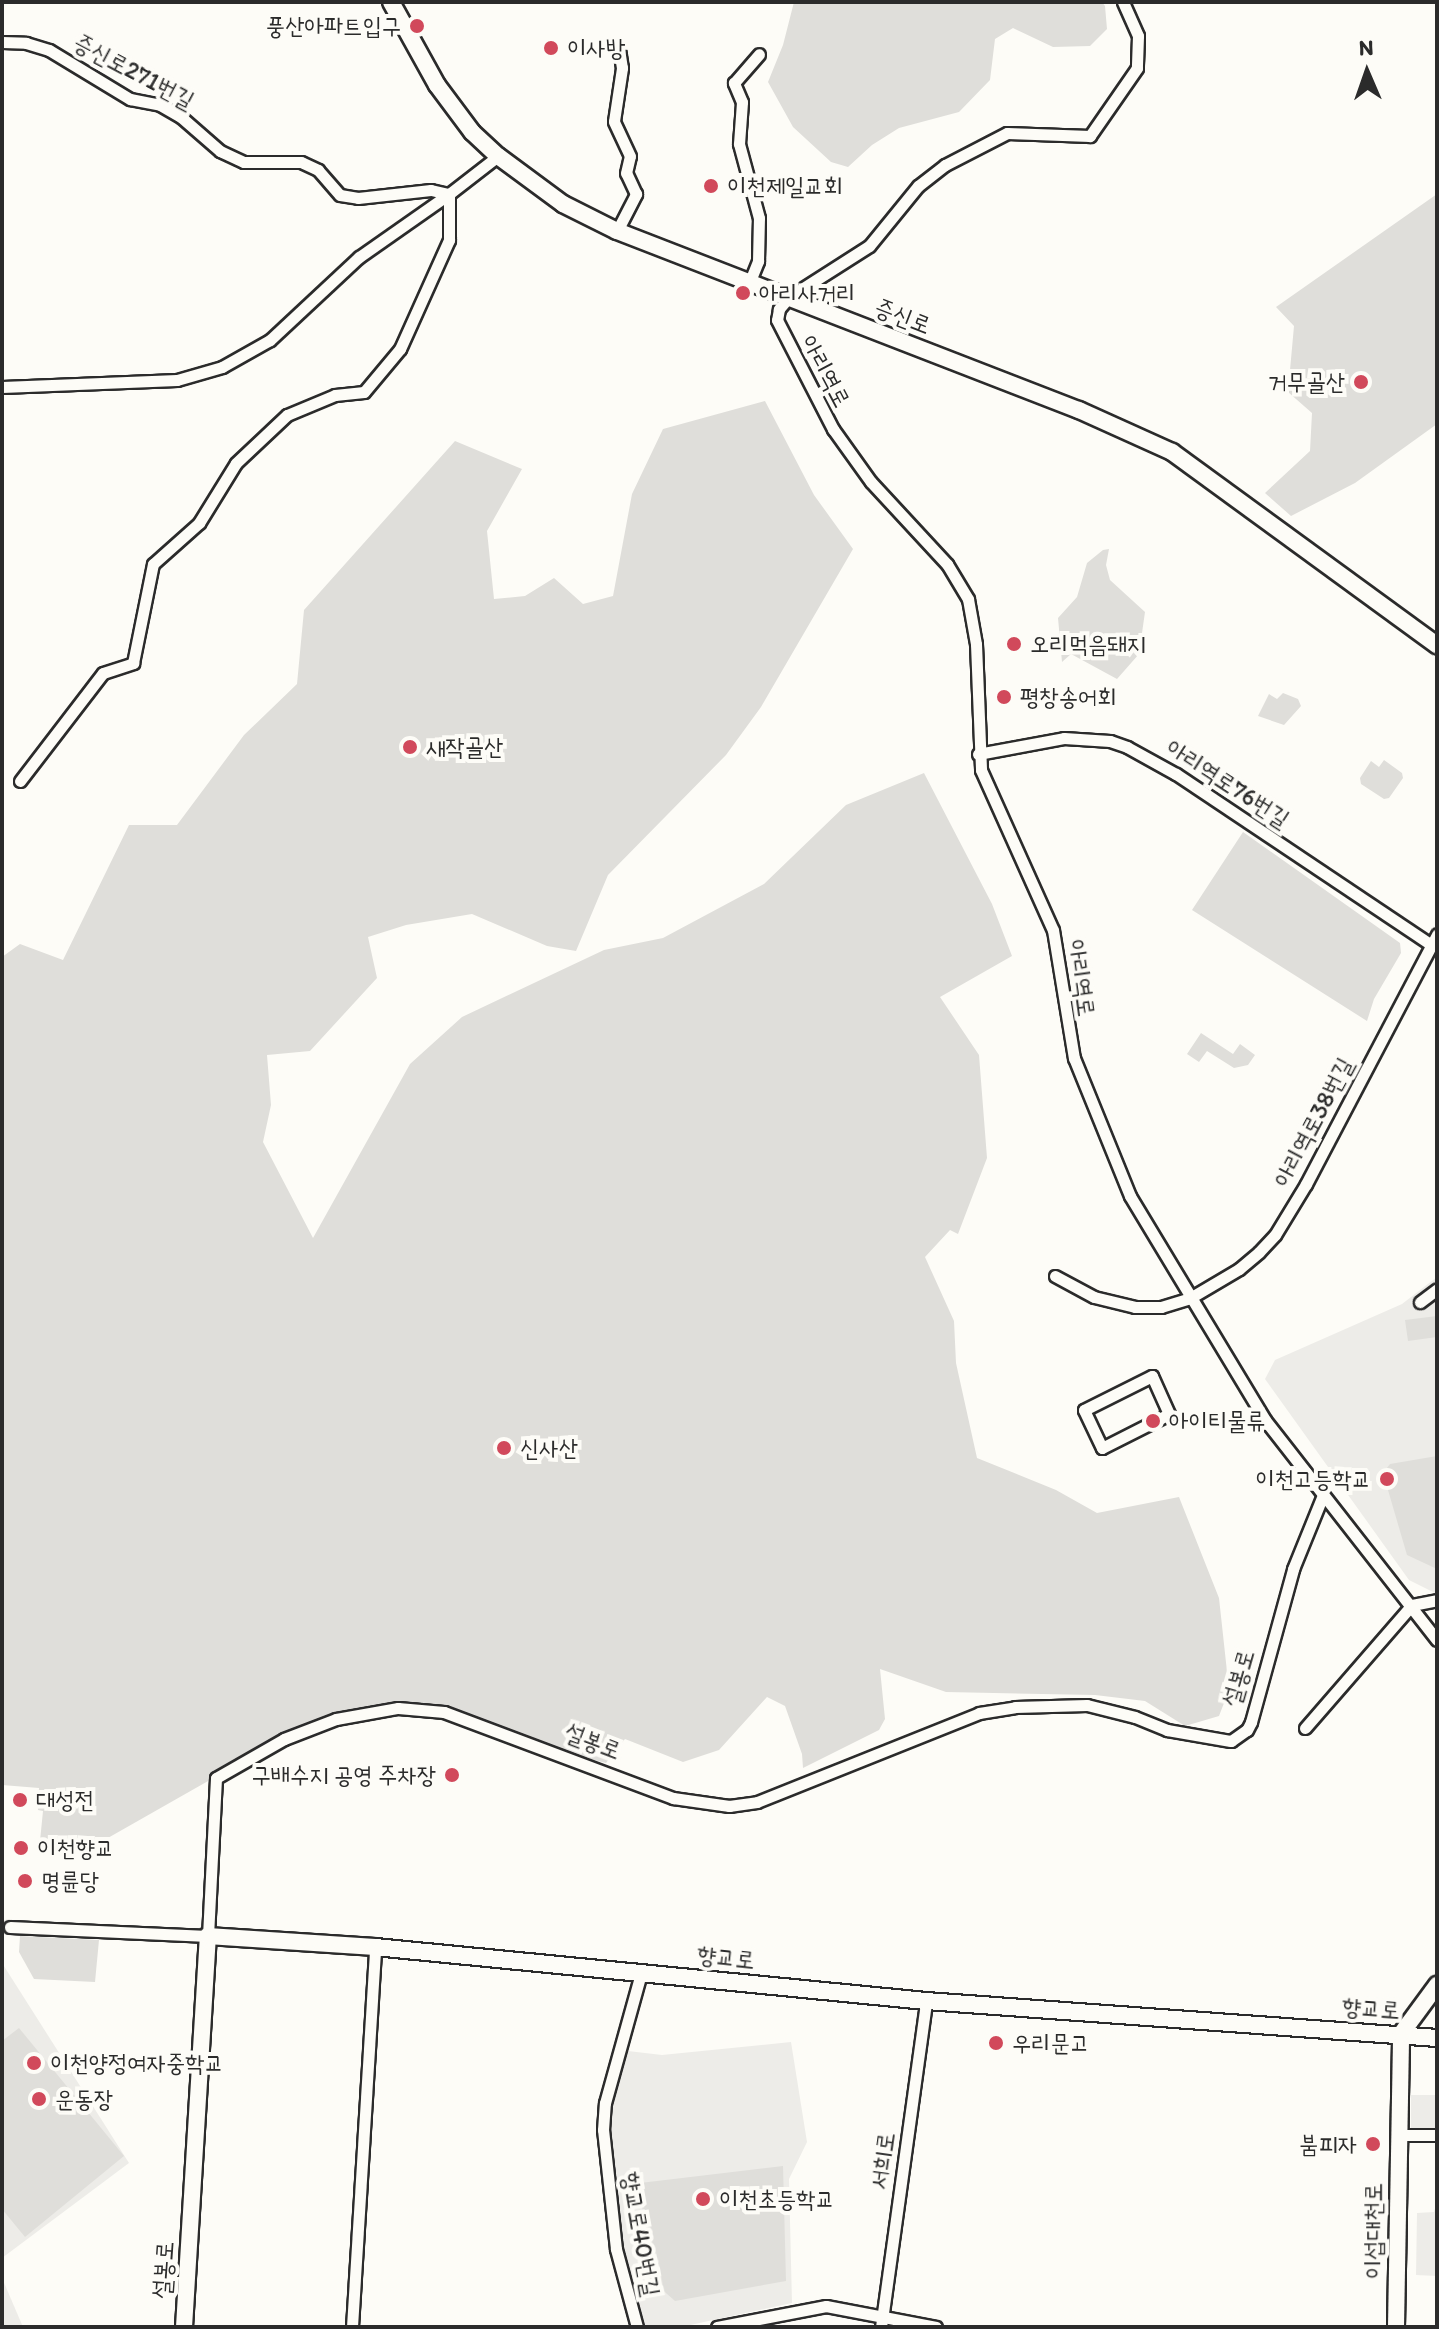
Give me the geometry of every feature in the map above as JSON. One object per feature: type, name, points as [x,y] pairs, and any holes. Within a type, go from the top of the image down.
[{"type":"street","name":"증신로","points":[[391,2],[453,110],[498,156],[563,204],[617,231],[1079,410],[1172,452],[1437,645]]},
{"type":"street","points":[[789,297],[869,246],[918,186],[979,145],[1007,133],[1031,131],[1090,136],[1137,68],[1140,52],[1133,19],[1123,2]]},
{"type":"street","name":"증신로271번길","points":[[2,42],[26,43],[49,50],[130,99],[160,105],[181,117],[220,151],[244,162],[301,162],[318,170],[340,195],[358,198],[431,190],[449,194]]},
{"type":"street","points":[[617,231],[636,194],[626,173],[630,156],[614,121],[622,68],[619,49]]},
{"type":"street","points":[[750,281],[758,261],[759,218],[739,144],[738,121],[742,102],[734,83],[759,54]]},
{"type":"street","points":[[2,387],[177,380],[222,367],[270,340],[359,257],[498,156]]},
{"type":"street","points":[[20,781],[103,673],[133,663],[153,564],[199,523],[236,463],[287,415],[335,395],[364,392],[400,349],[449,240],[449,194]]},
{"type":"street","name":"아리역로","points":[[789,297],[779,309],[779,330],[833,429],[871,482],[947,564],[968,599],[976,644],[978,754],[986,787],[1053,930],[1068,1031],[1081,1079],[1130,1196],[1265,1420],[1437,1640]]},
{"type":"street","name":"아리역로76번길","points":[[978,754],[1064,738],[1110,741],[1127,747],[1176,774],[1434,939]]},
{"type":"street","name":"아리역로38번길","points":[[1055,1276],[1094,1297],[1135,1307],[1161,1307],[1190,1298],[1239,1269],[1281,1226],[1434,939]]},
{"type":"street","points":[[1420,1302],[1437,1289]]},
{"type":"street","points":[[1152,1376],[1169,1414],[1102,1448],[1084,1410],[1152,1376]]},
{"type":"street","name":"설봉로","points":[[184,2327],[216,1778],[284,1739],[336,1719],[398,1708],[444,1712],[673,1798],[729,1806],[757,1802],[979,1713],[1015,1707],[1087,1705],[1135,1717],[1167,1730],[1231,1741],[1247,1730],[1251,1722],[1293,1569],[1323,1495]]},
{"type":"street","points":[[1305,1728],[1412,1605],[1437,1600]]},
{"type":"street","name":"향교로","points":[[10,1927],[375,1947],[926,2001],[1437,2038]]},
{"type":"street","points":[[352,2327],[375,1947]]},
{"type":"street","name":"향교로40번길","points":[[637,2327],[616,2249],[604,2149],[604,2107],[641,1973]]},
{"type":"street","points":[[1401,2034],[1437,1985]]},
{"type":"street","name":"서희로","points":[[881,2322],[926,2001]]},
{"type":"street","name":"이섭대천로","points":[[1396,2327],[1401,2034]]},
{"type":"street","points":[[1397,2135],[1437,2135]]},
{"type":"street","points":[[717,2327],[826,2306],[881,2322],[936,2327]]},
{"type":"shaded area","points":[[794,2],[1102,2],[1107,29],[1090,46],[1053,47],[1013,28],[995,39],[990,80],[959,112],[899,128],[872,145],[848,167],[831,162],[793,127],[768,82],[783,45]]},
{"type":"shaded area","points":[[1437,194],[1437,424],[1355,483],[1291,516],[1265,493],[1310,451],[1312,413],[1288,392],[1294,326],[1276,307]]},
{"type":"shaded area","points":[[765,401],[814,495],[853,549],[761,707],[726,755],[608,875],[576,951],[547,946],[472,914],[406,925],[368,937],[377,978],[310,1051],[267,1055],[271,1105],[263,1142],[313,1238],[410,1064],[462,1017],[604,950],[663,938],[764,884],[846,805],[924,773],[992,904],[1012,956],[940,997],[979,1055],[987,1158],[958,1234],[950,1230],[925,1257],[954,1321],[956,1363],[977,1458],[1056,1490],[1097,1513],[1179,1497],[1219,1598],[1229,1690],[1219,1716],[1185,1726],[1145,1701],[1095,1695],[946,1692],[880,1669],[885,1719],[879,1730],[803,1768],[802,1754],[785,1706],[767,1697],[719,1750],[683,1762],[625,1739],[606,1763],[429,1717],[376,1709],[282,1739],[85,1851],[39,1851],[43,1811],[38,1810],[39,1788],[2,1785],[2,957],[20,944],[63,960],[129,825],[177,825],[244,735],[297,684],[304,610],[455,441],[522,469],[487,531],[494,599],[525,596],[554,578],[583,604],[613,596],[632,494],[663,429]]},
{"type":"shaded area","points":[[1109,549],[1106,565],[1110,580],[1145,612],[1139,654],[1117,679],[1071,654],[1062,662],[1058,618],[1077,597],[1087,563]]},
{"type":"shaded area","points":[[1283,693],[1298,699],[1301,706],[1284,725],[1258,716],[1269,694],[1277,699]]},
{"type":"shaded area","points":[[1384,760],[1402,773],[1403,778],[1389,798],[1384,799],[1361,784],[1360,778],[1371,761],[1379,767]]},
{"type":"shaded area","points":[[1243,832],[1400,943],[1401,953],[1374,999],[1367,1021],[1192,910]]},
{"type":"shaded area","points":[[1201,1033],[1233,1054],[1240,1044],[1255,1055],[1248,1065],[1234,1068],[1207,1051],[1199,1062],[1187,1054]]},
{"type":"shaded area","name":"이천고등학교","points":[[1437,1277],[1435,1593],[1409,1580],[1265,1379],[1275,1360],[1402,1304]]},
{"type":"shaded area","points":[[1437,1316],[1437,1337],[1408,1341],[1405,1320]]},
{"type":"shaded area","points":[[1437,1456],[1437,1569],[1407,1555],[1383,1473],[1390,1464]]},
{"type":"shaded area","points":[[20,1936],[99,1940],[95,1982],[34,1979],[19,1952]]},
{"type":"shaded area","name":"운동장","points":[[2,1963],[129,2163],[2,2258]]},
{"type":"shaded area","name":"운동장","points":[[19,2028],[124,2156],[25,2237],[2,2209],[2,2041]]},
{"type":"shaded area","name":"이천초등학교","points":[[791,2042],[807,2142],[789,2179],[792,2303],[681,2327],[643,2327],[617,2218],[607,2107],[628,2051],[662,2055]]},
{"type":"shaded area","points":[[1411,2095],[1437,2095],[1437,2132],[1411,2132]]},
{"type":"shaded area","points":[[783,2166],[786,2281],[675,2301],[648,2277],[640,2183]]},
{"type":"shaded area","points":[[1437,2201],[1437,2276],[1416,2275],[1417,2213],[1434,2212]]},
{"type":"shaded area","points":[[2,2278],[23,2327],[2,2327]]},
{"type":"place","name":"풍산아파트입구","points":[[417,26]]},
{"type":"place","name":"이사방","points":[[551,48]]},
{"type":"place","name":"이천제일교회","points":[[711,186]]},
{"type":"place","name":"아리사거리","points":[[743,293]]},
{"type":"place","name":"거무골산","points":[[1361,382]]},
{"type":"place","name":"오리먹음돼지","points":[[1014,644]]},
{"type":"place","name":"평창송어회","points":[[1004,697]]},
{"type":"place","name":"새작골산","points":[[410,747]]},
{"type":"place","name":"아이티물류","points":[[1153,1421]]},
{"type":"place","name":"신사산","points":[[504,1448]]},
{"type":"place","name":"이천고등학교","points":[[1387,1479]]},
{"type":"place","name":"구배수지 공영 주차장","points":[[452,1775]]},
{"type":"place","name":"대성전","points":[[20,1800]]},
{"type":"place","name":"이천향교","points":[[21,1848]]},
{"type":"place","name":"명륜당","points":[[25,1881]]},
{"type":"place","name":"우리문고","points":[[996,2043]]},
{"type":"place","name":"이천양정여자중학교","points":[[34,2063]]},
{"type":"place","name":"운동장","points":[[39,2099]]},
{"type":"place","name":"붐피자","points":[[1373,2144]]},
{"type":"place","name":"이천초등학교","points":[[703,2199]]}]
